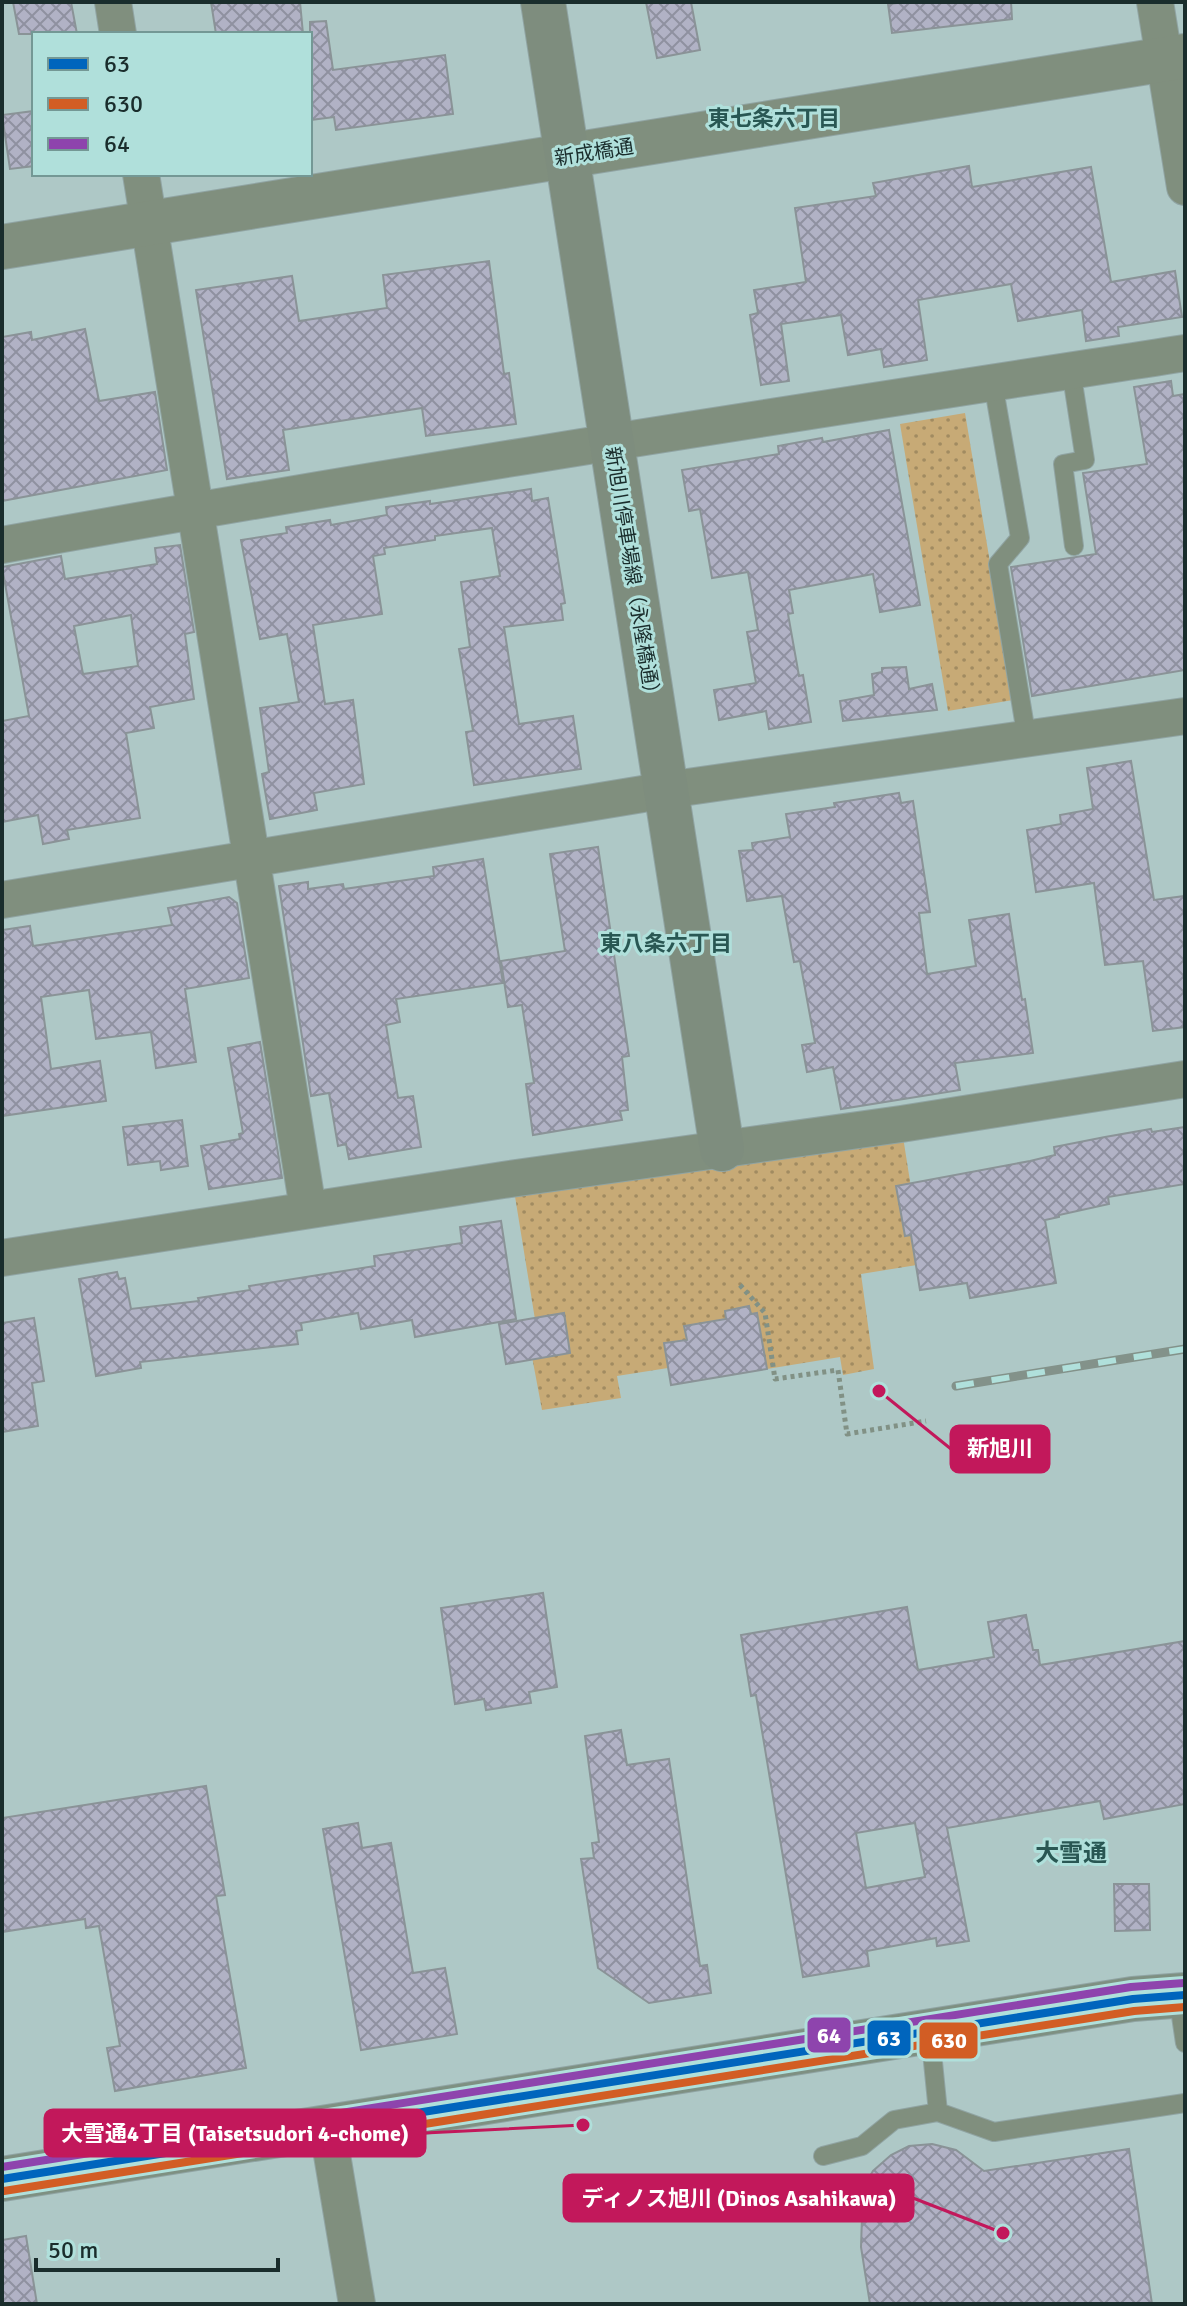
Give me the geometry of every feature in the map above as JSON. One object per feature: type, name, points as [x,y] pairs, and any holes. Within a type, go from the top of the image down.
[{"type":"highway","points":[[2,2179],[1133,1999],[1182,1995]]},
{"type":"main road","name":"新旭川停車場線（永隆橋通）","points":[[543,2],[722,1149]]},
{"type":"street","points":[[113,2],[118,32]]},
{"type":"street","points":[[1155,2],[1174,58],[1185,187]]},
{"type":"street","name":"新成橋通","points":[[2,247],[1174,58]]},
{"type":"street","points":[[141,176],[308,1209]]},
{"type":"street","points":[[2,545],[612,442],[1185,353]]},
{"type":"street","points":[[2,900],[667,790],[1185,716]]},
{"type":"street","points":[[2,1258],[308,1209],[1185,1079]]},
{"type":"street","points":[[327,2125],[357,2304]]},
{"type":"lane","points":[[1071,370],[1085,460],[1063,464],[1074,546]]},
{"type":"lane","points":[[993,383],[1020,538],[998,564],[1027,739]]},
{"type":"lane","points":[[1182,1995],[1185,2043]]},
{"type":"lane","points":[[930,2031],[938,2112]]},
{"type":"lane","points":[[823,2156],[862,2146],[894,2120],[938,2112],[994,2132],[1185,2103]]},
{"type":"path","points":[[740,1285],[765,1313],[775,1379],[838,1370],[847,1434],[926,1421]]},
{"type":"shaded area","points":[[965,413],[1013,700],[948,711],[900,424]]},
{"type":"shaded area","points":[[901,1124],[923,1264],[861,1274],[874,1369],[843,1375],[840,1357],[767,1369],[757,1314],[751,1314],[749,1307],[725,1311],[726,1319],[685,1326],[687,1340],[664,1343],[668,1368],[617,1376],[621,1398],[542,1410],[530,1346],[539,1344],[512,1178]]},
{"type":"building","points":[[13,2],[71,2],[77,32],[19,34]]},
{"type":"building","points":[[211,2],[300,2],[303,32],[216,32]]},
{"type":"building","points":[[646,2],[691,2],[700,50],[657,58]]},
{"type":"building","points":[[1011,2],[1012,19],[892,33],[888,4]]},
{"type":"building","points":[[326,21],[333,70],[445,55],[453,114],[336,130],[334,117],[312,120],[310,22]]},
{"type":"building","points":[[32,111],[32,166],[10,169],[2,115]]},
{"type":"building","points":[[969,166],[972,187],[1091,167],[1111,282],[1175,271],[1182,317],[1118,327],[1119,336],[1086,341],[1082,310],[1018,321],[1011,284],[918,300],[927,360],[884,367],[881,349],[848,355],[841,315],[781,324],[789,381],[761,385],[750,315],[758,313],[754,290],[806,282],[795,208],[876,196],[873,183]]},
{"type":"building","points":[[489,261],[504,374],[509,373],[516,424],[426,436],[422,408],[283,430],[289,470],[227,479],[196,290],[292,276],[299,321],[387,308],[383,275]]},
{"type":"building","points":[[85,329],[99,401],[155,392],[167,470],[2,501],[2,337],[31,332],[32,340]]},
{"type":"building","points":[[1171,381],[1173,396],[1185,394],[1185,670],[1032,696],[1011,567],[1096,554],[1083,473],[1147,464],[1134,387]]},
{"type":"building","points":[[889,430],[920,605],[880,612],[873,574],[789,590],[793,613],[788,614],[811,722],[769,729],[766,711],[719,720],[714,690],[756,683],[747,632],[758,630],[748,572],[712,578],[700,509],[689,511],[682,470],[779,454],[778,446],[822,438],[823,442]]},
{"type":"building","points":[[531,489],[532,501],[548,498],[565,603],[561,604],[563,620],[504,627],[519,724],[573,716],[581,769],[474,785],[466,732],[473,731],[459,649],[470,647],[461,582],[500,576],[492,528],[435,536],[435,540],[384,548],[385,554],[373,556],[382,614],[313,625],[325,704],[353,700],[364,784],[314,793],[317,810],[270,819],[262,774],[269,772],[260,708],[299,702],[287,634],[260,639],[241,540],[287,533],[286,527],[330,520],[331,525],[387,515],[386,507],[430,501],[430,504]]},
{"type":"building","points":[[180,545],[194,632],[185,634],[194,699],[150,707],[154,728],[126,733],[140,818],[67,830],[69,839],[43,844],[38,815],[2,822],[2,721],[29,716],[2,567],[61,556],[65,579],[157,564],[155,548]],"holes":[[[131,615],[138,666],[83,674],[74,626]]]},
{"type":"building","points":[[906,667],[909,689],[932,684],[937,710],[843,721],[840,701],[874,695],[872,674],[882,672],[882,668]]},
{"type":"building","points":[[1131,761],[1154,900],[1185,896],[1185,1027],[1153,1031],[1143,961],[1105,965],[1094,883],[1036,892],[1027,830],[1061,824],[1060,815],[1093,809],[1087,768]]},
{"type":"building","points":[[899,793],[901,803],[913,801],[930,912],[919,913],[927,974],[976,966],[969,920],[1009,914],[1033,1053],[955,1063],[960,1090],[841,1109],[833,1067],[807,1072],[802,1045],[815,1043],[800,961],[794,962],[782,896],[747,901],[739,851],[753,850],[752,843],[790,837],[786,814]]},
{"type":"building","points":[[598,847],[629,1056],[622,1057],[628,1110],[620,1111],[622,1120],[533,1135],[526,1084],[534,1083],[522,1005],[508,1007],[501,961],[565,951],[550,854]]},
{"type":"building","points":[[483,859],[503,983],[396,999],[400,1022],[386,1025],[398,1098],[413,1096],[421,1147],[349,1159],[346,1144],[338,1146],[329,1093],[311,1096],[279,886],[308,882],[308,889],[343,884],[344,889],[434,876],[433,867]]},
{"type":"building","points":[[229,897],[237,903],[249,978],[185,989],[196,1062],[156,1068],[151,1032],[96,1039],[89,990],[41,997],[51,1069],[100,1061],[106,1101],[2,1116],[2,930],[30,926],[33,946],[172,925],[168,908]]},
{"type":"building","points":[[260,1042],[282,1178],[209,1189],[201,1146],[240,1139],[239,1134],[243,1133],[228,1048]]},
{"type":"building","points":[[182,1120],[188,1166],[161,1170],[160,1161],[128,1165],[123,1127]]},
{"type":"building","points":[[1185,1127],[1185,1184],[1108,1197],[1109,1204],[1045,1220],[1056,1283],[970,1298],[967,1283],[920,1290],[911,1235],[905,1236],[896,1186],[1055,1155],[1054,1147],[1151,1129],[1152,1132]]},
{"type":"building","points":[[501,1221],[516,1319],[415,1337],[412,1320],[361,1329],[358,1313],[301,1323],[302,1330],[296,1331],[298,1344],[140,1362],[141,1368],[96,1376],[79,1279],[117,1272],[119,1279],[125,1278],[131,1309],[199,1301],[198,1298],[250,1290],[249,1286],[375,1266],[374,1256],[462,1243],[460,1227]]},
{"type":"building","points":[[749,1306],[751,1314],[757,1313],[767,1369],[671,1385],[664,1343],[687,1340],[684,1326],[726,1319],[725,1311]]},
{"type":"building","points":[[564,1313],[570,1353],[506,1364],[499,1324]]},
{"type":"building","points":[[34,1318],[44,1381],[32,1383],[38,1426],[2,1432],[2,1323]]},
{"type":"building","points":[[543,1593],[557,1687],[529,1692],[531,1703],[486,1710],[484,1699],[455,1704],[441,1608]]},
{"type":"building","points":[[907,1607],[918,1670],[994,1657],[988,1622],[1026,1615],[1033,1650],[1038,1650],[1040,1665],[1185,1641],[1185,1804],[1104,1819],[1100,1801],[947,1828],[969,1941],[937,1946],[936,1938],[867,1951],[869,1966],[803,1977],[756,1695],[751,1696],[741,1635]],"holes":[[[915,1823],[925,1877],[866,1888],[856,1833]]]},
{"type":"building","points":[[621,1730],[627,1765],[669,1759],[700,1966],[707,1965],[711,1993],[649,2003],[598,1968],[581,1859],[594,1858],[592,1843],[599,1842],[585,1736]]},
{"type":"building","points":[[206,1786],[225,1895],[216,1896],[246,2068],[115,2091],[107,2048],[120,2046],[99,1926],[86,1928],[85,1919],[2,1932],[2,1818]]},
{"type":"building","points":[[358,1823],[362,1848],[391,1843],[413,1973],[445,1968],[457,2034],[361,2050],[323,1829]]},
{"type":"building","points":[[1114,1884],[1149,1884],[1150,1930],[1115,1931]]},
{"type":"building","points":[[932,2144],[956,2150],[984,2171],[1129,2149],[1152,2304],[870,2304],[861,2247],[863,2188],[873,2171],[891,2155],[909,2146]]},
{"type":"building","points":[[26,2236],[37,2304],[2,2304],[2,2240]]},
{"type":"railway","points":[[956,1386],[1185,1349]]},
{"type":"transit line","name":"64","points":[[2,2167],[1131,1987],[1184,1983]]},
{"type":"transit line","name":"63","points":[[2,2179],[1133,1999],[1185,1995]]},
{"type":"transit line","name":"630","points":[[4,2191],[1134,2011],[1185,2007]]},
{"type":"place","name":"新旭川","points":[[879,1391]]},
{"type":"place","name":"大雪通4丁目 (Taisetsudori 4-chome)","points":[[583,2125]]},
{"type":"place","name":"ディノス旭川 (Dinos Asahikawa)","points":[[1003,2233]]},
{"type":"district","name":"東七条六丁目","points":[[774,118]]},
{"type":"district","name":"東八条六丁目","points":[[666,943]]},
{"type":"district","name":"大雪通","points":[[1071,1853]]}]
